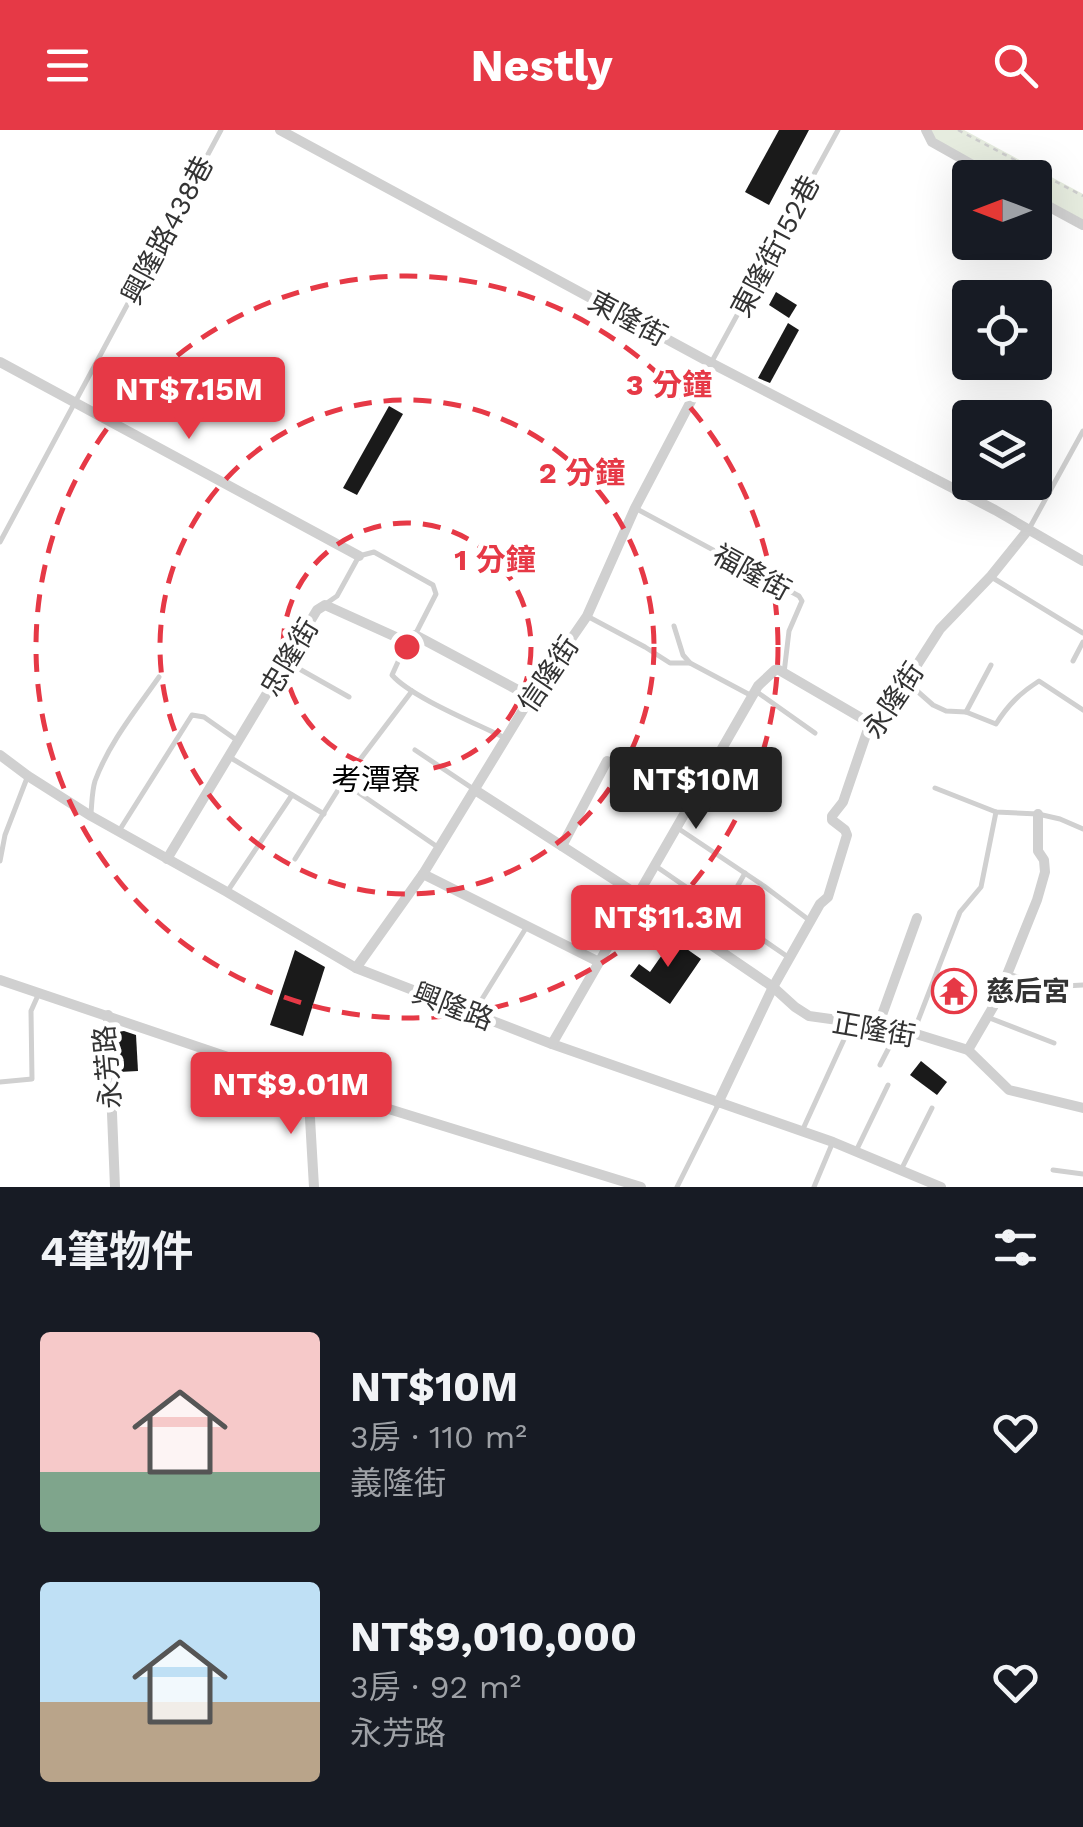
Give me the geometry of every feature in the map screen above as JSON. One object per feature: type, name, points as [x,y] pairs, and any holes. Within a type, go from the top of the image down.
[{"type":"street","name":"東隆街","points":[[280,130],[1083,560]]},
{"type":"street","points":[[926,130],[932,142],[964,160]]},
{"type":"street","points":[[1052,208],[1083,225]]},
{"type":"street","points":[[0,362],[359,556]]},
{"type":"street","name":"信隆街","points":[[356,968],[423,874],[531,697],[587,616],[635,508],[712,363]]},
{"type":"street","name":"永隆街","points":[[718,1104],[773,987],[820,904],[828,897],[839,854],[847,840],[845,830],[832,816],[843,802],[870,723],[884,718],[940,629],[1028,530]]},
{"type":"street","name":"忠隆街","points":[[168,859],[317,610],[325,604],[411,638],[531,697]]},
{"type":"street","points":[[552,1044],[753,693],[775,670],[870,723]]},
{"type":"street","name":"興隆路","points":[[0,755],[91,816],[356,968],[552,1044],[833,1142],[901,1170],[922,1183],[940,1187]]},
{"type":"street","points":[[562,846],[606,761]]},
{"type":"street","name":"正隆街","points":[[476,790],[638,895],[809,1016],[898,1030],[968,1050],[1010,1090],[1083,1108]]},
{"type":"street","points":[[968,1050],[996,1002],[1037,900],[1045,872],[1038,851],[1038,814]]},
{"type":"street","points":[[423,874],[600,962]]},
{"type":"street","points":[[878,1026],[917,918]]},
{"type":"street","name":"永芳路","points":[[0,980],[108,1016],[115,1187]]},
{"type":"street","points":[[108,1016],[308,1084],[642,1187]]},
{"type":"street","points":[[308,1084],[314,1187]]},
{"type":"lane","name":"興隆路438巷","points":[[0,542],[221,130]]},
{"type":"lane","name":"東隆街152巷","points":[[712,363],[838,130]]},
{"type":"lane","points":[[1028,530],[1083,431]]},
{"type":"lane","name":"福隆街","points":[[635,508],[799,596],[802,600],[786,642],[784,672]]},
{"type":"lane","points":[[325,604],[337,596],[359,556],[374,552],[433,584],[436,594],[392,675],[412,691],[506,738]]},
{"type":"lane","points":[[991,576],[1083,633]]},
{"type":"lane","points":[[587,616],[646,646],[670,664],[690,662]]},
{"type":"lane","points":[[674,626],[683,655],[690,662],[753,693],[814,733]]},
{"type":"lane","points":[[1073,661],[1083,642]]},
{"type":"lane","points":[[287,662],[349,697]]},
{"type":"lane","points":[[966,712],[991,665]]},
{"type":"lane","points":[[91,816],[94,783],[121,732],[158,677]]},
{"type":"lane","points":[[906,682],[946,711],[966,712],[996,724],[1022,692],[1040,681],[1083,710]]},
{"type":"lane","points":[[296,859],[343,782],[412,691]]},
{"type":"lane","points":[[119,831],[192,715],[204,717],[238,741]]},
{"type":"lane","points":[[722,748],[777,787]]},
{"type":"lane","points":[[415,750],[476,790]]},
{"type":"lane","points":[[228,756],[324,814]]},
{"type":"lane","points":[[0,861],[5,835],[28,776]]},
{"type":"lane","points":[[343,782],[439,848]]},
{"type":"lane","points":[[935,788],[996,812],[1038,814],[1083,829]]},
{"type":"lane","points":[[227,892],[292,794]]},
{"type":"lane","points":[[913,1034],[960,912],[981,886],[996,812]]},
{"type":"lane","points":[[676,828],[810,921]]},
{"type":"lane","points":[[655,865],[790,958]]},
{"type":"lane","points":[[706,942],[745,873]]},
{"type":"lane","points":[[473,1014],[528,926]]},
{"type":"lane","points":[[1006,974],[1048,987],[1083,985]]},
{"type":"lane","points":[[0,1082],[32,1079],[31,1011],[39,993]]},
{"type":"lane","points":[[987,1017],[1054,1042]]},
{"type":"lane","points":[[802,1132],[852,1022]]},
{"type":"lane","points":[[880,1065],[898,1030]]},
{"type":"lane","points":[[856,1152],[888,1086]]},
{"type":"lane","points":[[677,1187],[718,1104]]},
{"type":"lane","points":[[901,1170],[932,1108]]},
{"type":"lane","points":[[814,1187],[833,1142]]},
{"type":"lane","points":[[1053,1170],[1083,1174]]},
{"type":"path","points":[[958,130],[1083,196]]},
{"type":"shaded area","points":[[926,130],[964,130],[1020,160],[965,160],[932,142]]},
{"type":"shaded area","points":[[1052,177],[1083,194],[1083,225],[1052,208]]},
{"type":"building","points":[[779,130],[809,130],[769,205],[745,192]]},
{"type":"building","points":[[776,292],[797,305],[789,318],[769,305]]},
{"type":"building","points":[[788,323],[799,330],[770,383],[758,378]]},
{"type":"building","points":[[389,406],[403,414],[357,495],[343,488]]},
{"type":"building","points":[[667,935],[701,959],[670,1004],[630,976],[639,964],[650,972],[664,952],[658,948]]},
{"type":"building","points":[[295,950],[325,967],[303,1036],[270,1025]]},
{"type":"building","name":"慈后宮","points":[[943,972],[975,983],[965,1010],[934,998]]},
{"type":"building","points":[[117,1032],[136,1035],[138,1071],[119,1072]]},
{"type":"building","points":[[921,1061],[947,1082],[937,1095],[910,1075]]},
{"type":"place","name":"慈后宮","points":[[954,991]]},
{"type":"district","name":"考潭寮","points":[[376,780]]}]
